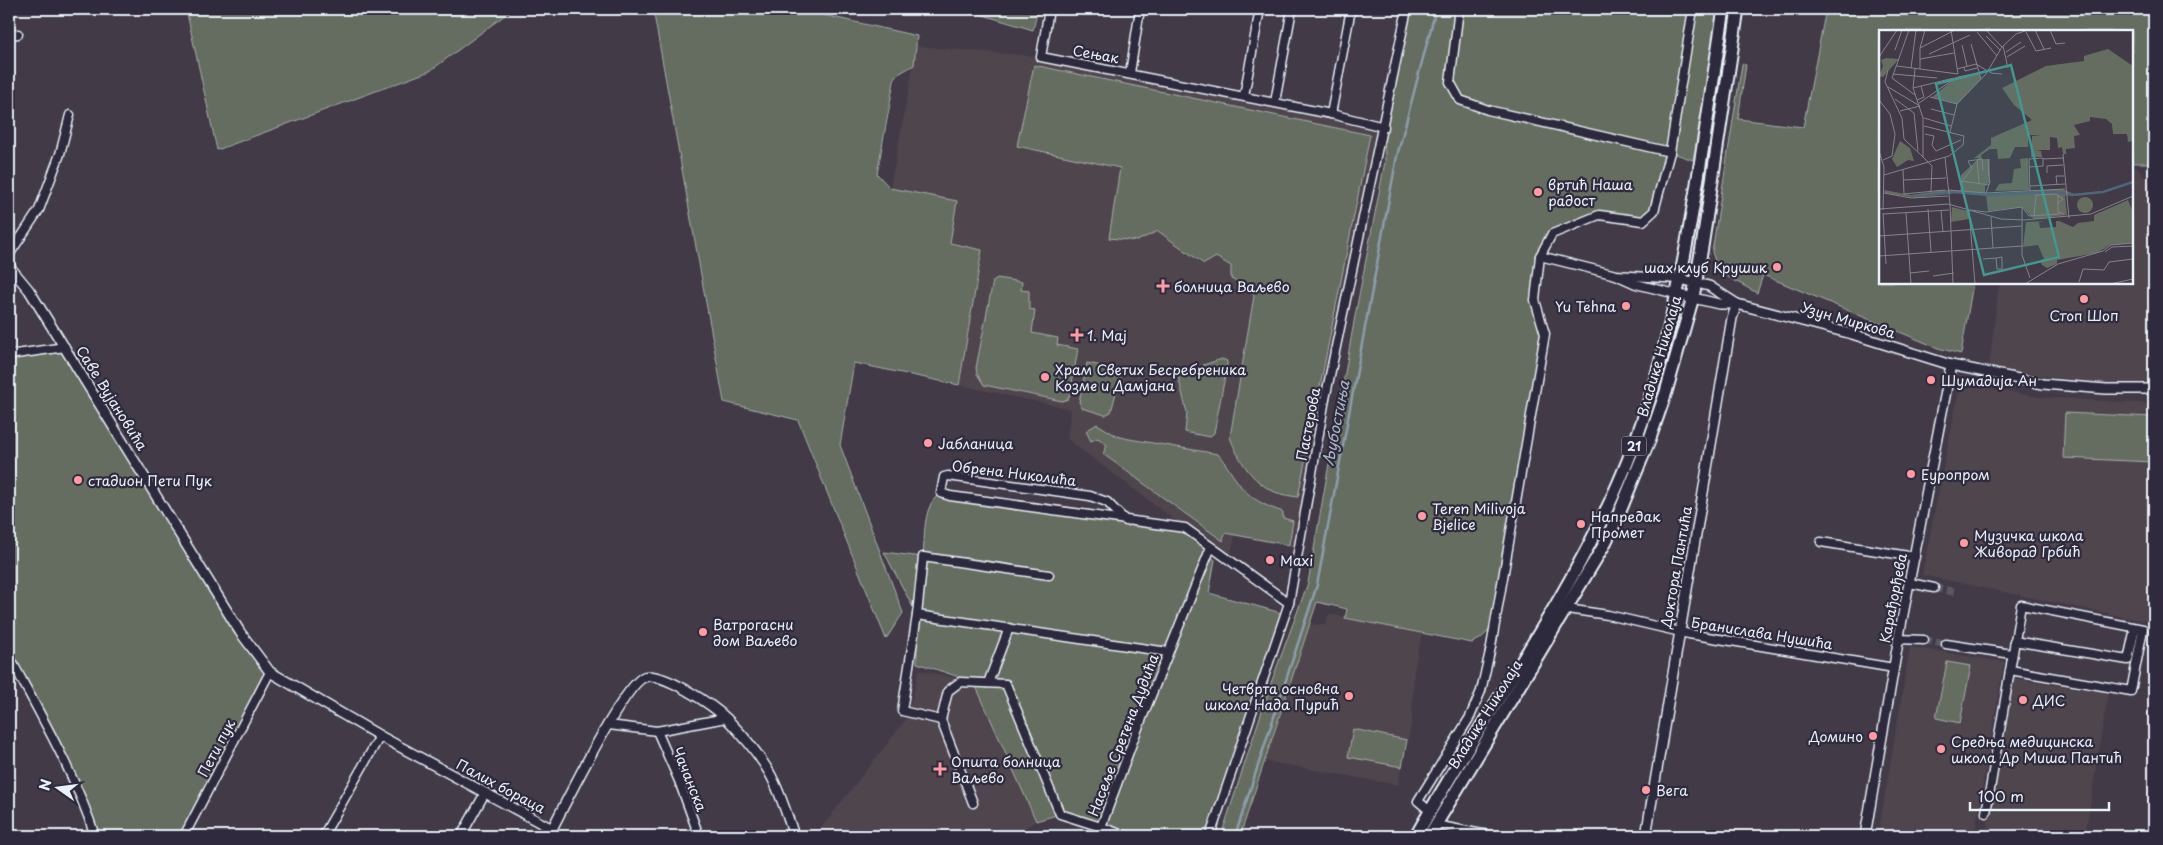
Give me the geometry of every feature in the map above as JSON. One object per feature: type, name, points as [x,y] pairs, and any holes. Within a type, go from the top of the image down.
[{"type":"main road","name":"Владике Николаја","points":[[1416,836],[1553,608],[1608,507],[1632,450],[1647,409],[1680,279],[1724,9]]},
{"type":"main road","name":"Владике Николаја","points":[[1429,836],[1603,547],[1638,470],[1666,392],[1693,297],[1738,9]]},
{"type":"street","name":"Сењак","points":[[1049,9],[1042,57],[1130,73],[1140,9]]},
{"type":"street","points":[[1244,96],[1260,9]]},
{"type":"street","points":[[1275,102],[1292,9]]},
{"type":"street","points":[[1332,114],[1351,9]]},
{"type":"street","name":"Пастерова","points":[[1210,836],[1289,603],[1325,399],[1384,127],[1407,9]]},
{"type":"street","points":[[1460,9],[1450,82],[1460,100],[1488,110],[1670,152]]},
{"type":"street","points":[[1430,811],[1418,801],[1470,716],[1481,691],[1505,573],[1545,334],[1535,300],[1540,256],[1552,234],[1599,215],[1644,221],[1654,211],[1670,152],[1693,9]]},
{"type":"street","points":[[9,35],[18,34]]},
{"type":"street","points":[[1130,73],[1332,114],[1384,127]]},
{"type":"street","points":[[9,255],[39,210],[60,154],[70,115]]},
{"type":"street","name":"Узун Миркова","points":[[1540,256],[1616,275],[1680,279],[1696,282],[1715,289],[1737,304],[1852,334],[1951,365],[2043,384],[2106,389],[2154,389]]},
{"type":"street","name":"Саве Вујановића","points":[[9,266],[29,290],[240,632],[270,672]]},
{"type":"street","points":[[1616,275],[1636,284],[1676,294],[1718,304],[1737,304]]},
{"type":"street","name":"Доктора Пантића","points":[[1646,836],[1732,318],[1737,304]]},
{"type":"street","points":[[9,355],[65,347]]},
{"type":"street","name":"Карађорђева","points":[[1865,836],[1898,640],[1951,365]]},
{"type":"street","name":"Обрена Николића","points":[[1126,521],[1107,502],[1090,496],[948,476],[944,477],[941,482],[941,493],[944,495],[1126,521],[1185,528],[1289,603]]},
{"type":"street","points":[[1821,542],[1915,557]]},
{"type":"street","name":"Насеље Сретена Дудића","points":[[1101,827],[1168,652],[1211,547]]},
{"type":"street","points":[[973,803],[941,720],[902,711],[918,615],[923,557],[1049,575]]},
{"type":"street","points":[[1910,583],[1934,588]]},
{"type":"street","points":[[1986,813],[2021,605],[2139,628]]},
{"type":"street","name":"Бранислава Нушића","points":[[1567,609],[1608,615],[1679,632],[1894,668]]},
{"type":"street","name":"Насеље Сретена Дудића","points":[[918,615],[1168,652]]},
{"type":"street","points":[[988,683],[1009,628]]},
{"type":"street","points":[[2014,641],[2128,660],[2139,628]]},
{"type":"street","points":[[2010,670],[2131,691],[2139,628]]},
{"type":"street","points":[[1898,640],[1924,640]]},
{"type":"street","points":[[1946,644],[2012,654]]},
{"type":"street","points":[[9,658],[67,768],[88,815],[95,836]]},
{"type":"street","name":"Палих бораца","points":[[270,672],[380,736],[485,793],[550,832],[632,685],[645,676],[657,676],[680,686],[726,718]]},
{"type":"street","name":"Пети пук","points":[[184,836],[270,672]]},
{"type":"street","name":"Насеље Сретена Дудића","points":[[941,720],[948,691],[960,682],[1006,684],[1060,814],[1126,836]]},
{"type":"street","points":[[609,725],[657,731],[726,718],[760,757],[770,774],[794,836]]},
{"type":"street","name":"Чачанска","points":[[657,731],[699,836]]},
{"type":"street","points":[[323,836],[380,736]]},
{"type":"street","points":[[461,836],[485,793]]},
{"type":"street","points":[[1435,826],[1493,836]]},
{"type":"shaded area","name":"болница Ваљево","points":[[917,46],[1041,57],[1384,127],[1298,549],[1235,536],[1229,561],[1067,439],[1071,409],[959,385],[982,250],[950,243],[890,188]]},
{"type":"shaded area","points":[[2133,167],[2137,167],[2154,190],[2154,383],[2093,383],[1989,368],[1999,284],[2133,284]]},
{"type":"shaded area","points":[[1961,380],[1995,390],[2040,397],[2154,404],[2154,623],[1922,575]]},
{"type":"shaded area","name":"Четврта основна школа Нада Пурић","points":[[1329,614],[1422,633],[1414,671],[1412,721],[1398,785],[1265,761],[1308,625],[1325,624]]},
{"type":"shaded area","name":"Средња медицинска школа Др Миша Пантић","points":[[1910,647],[2004,662],[1974,836],[1878,836]]},
{"type":"shaded area","name":"Општа болница Ваљево","points":[[919,670],[974,682],[1036,821],[1013,836],[815,836],[907,718]]},
{"type":"shaded area","points":[[2012,678],[2108,693],[2085,836],[2039,836],[1987,828]]},
{"type":"green space","points":[[186,9],[513,9],[430,71],[217,150]]},
{"type":"green space","points":[[653,9],[797,9],[917,36],[914,65],[895,76],[877,174],[890,188],[957,201],[950,243],[982,250],[959,385],[854,363],[840,445],[903,613],[886,639],[798,420],[724,402]]},
{"type":"green space","points":[[963,9],[1038,9],[1033,30]]},
{"type":"green space","points":[[1407,9],[1719,9],[1693,160],[1670,152],[1654,211],[1643,221],[1599,215],[1552,234],[1540,256],[1535,300],[1545,334],[1495,625],[1480,639],[1472,643],[1345,618],[1347,609],[1317,602],[1240,836],[1221,836],[1271,683],[1308,583],[1355,316],[1385,162],[1384,127]]},
{"type":"green space","points":[[1826,9],[2154,9],[2154,163],[2133,163],[2133,30],[1879,30],[1879,284],[1973,284],[1961,354],[1938,348],[1763,275],[1757,293],[1719,272],[1712,252],[1742,64],[1746,65],[1738,119],[1803,127]]},
{"type":"green space","points":[[1034,65],[1370,135],[1298,497],[1278,493],[1259,482],[1247,469],[1230,437],[1254,296],[1250,288],[1231,279],[1231,266],[1216,257],[1204,264],[1158,231],[1137,241],[1109,238],[1120,168],[1017,146]]},
{"type":"green space","points":[[997,278],[1022,282],[1021,290],[1029,291],[1029,309],[1035,310],[1032,333],[1058,338],[1057,345],[1078,349],[1068,399],[1062,401],[984,385],[977,374],[976,368],[993,281]]},
{"type":"green space","points":[[65,347],[270,672],[184,836],[95,836],[88,815],[9,652],[9,355]]},
{"type":"green space","points":[[1222,359],[1227,361],[1227,366],[1214,433],[1209,437],[1185,432],[1187,413],[1178,376],[1204,369],[1203,365]]},
{"type":"green space","points":[[1087,363],[1122,370],[1111,412],[1105,415],[1082,408],[1079,402]]},
{"type":"green space","points":[[2065,413],[2154,417],[2153,462],[2063,458]]},
{"type":"green space","points":[[1097,424],[1117,436],[1129,439],[1218,454],[1246,492],[1263,504],[1283,512],[1283,518],[1293,521],[1289,545],[1225,533],[1223,541],[1103,454],[1107,445],[1098,438],[1091,441],[1086,431]]},
{"type":"green space","points":[[941,493],[1185,528],[1215,560],[1209,593],[1285,614],[1210,836],[1126,836],[1060,814],[1036,821],[974,682],[917,663],[917,615],[884,552],[923,557],[927,513],[930,505]]},
{"type":"green space","points":[[1947,662],[1971,666],[1960,723],[1936,718]]},
{"type":"green space","points":[[1353,729],[1407,740],[1402,767],[1348,757]]},
{"type":"waterway","name":"Љубостиња","points":[[1235,836],[1317,585],[1397,156],[1436,9]]},
{"type":"tunnel","points":[[1934,588],[1956,592]]},
{"type":"tunnel","points":[[1924,640],[1946,644]]},
{"type":"place","name":"вртић Наша радост","points":[[1538,192]]},
{"type":"place","name":"шах клуб Крушик","points":[[1777,267]]},
{"type":"place","name":"болница Ваљево","points":[[1163,286]]},
{"type":"place","name":"Стоп Шоп","points":[[2084,299]]},
{"type":"place","name":"Yu Tehna","points":[[1626,306]]},
{"type":"place","name":"1. Мај","points":[[1077,335]]},
{"type":"place","name":"Храм Светих Бесребреника Козме и Дамјана","points":[[1045,377]]},
{"type":"place","name":"Шумадија Ан","points":[[1931,380]]},
{"type":"place","name":"Јабланица","points":[[928,443]]},
{"type":"place","name":"Еуропром","points":[[1911,474]]},
{"type":"place","name":"стадион Пети Пук","points":[[78,480]]},
{"type":"place","name":"Teren Milivoja Bjelice","points":[[1422,516]]},
{"type":"place","name":"Напредак Промет","points":[[1581,524]]},
{"type":"place","name":"Музичка школа Живорад Грбић","points":[[1964,543]]},
{"type":"place","name":"Maxi","points":[[1270,560]]},
{"type":"place","name":"Ватрогасни дом Ваљево","points":[[703,632]]},
{"type":"place","name":"Четврта основна школа Нада Пурић","points":[[1349,696]]},
{"type":"place","name":"ДИС","points":[[2023,700]]},
{"type":"place","name":"Домино","points":[[1873,736]]},
{"type":"place","name":"Средња медицинска школа Др Миша Пантић","points":[[1941,749]]},
{"type":"place","name":"Општа болница Ваљево","points":[[940,769]]},
{"type":"place","name":"Вега","points":[[1646,790]]}]
